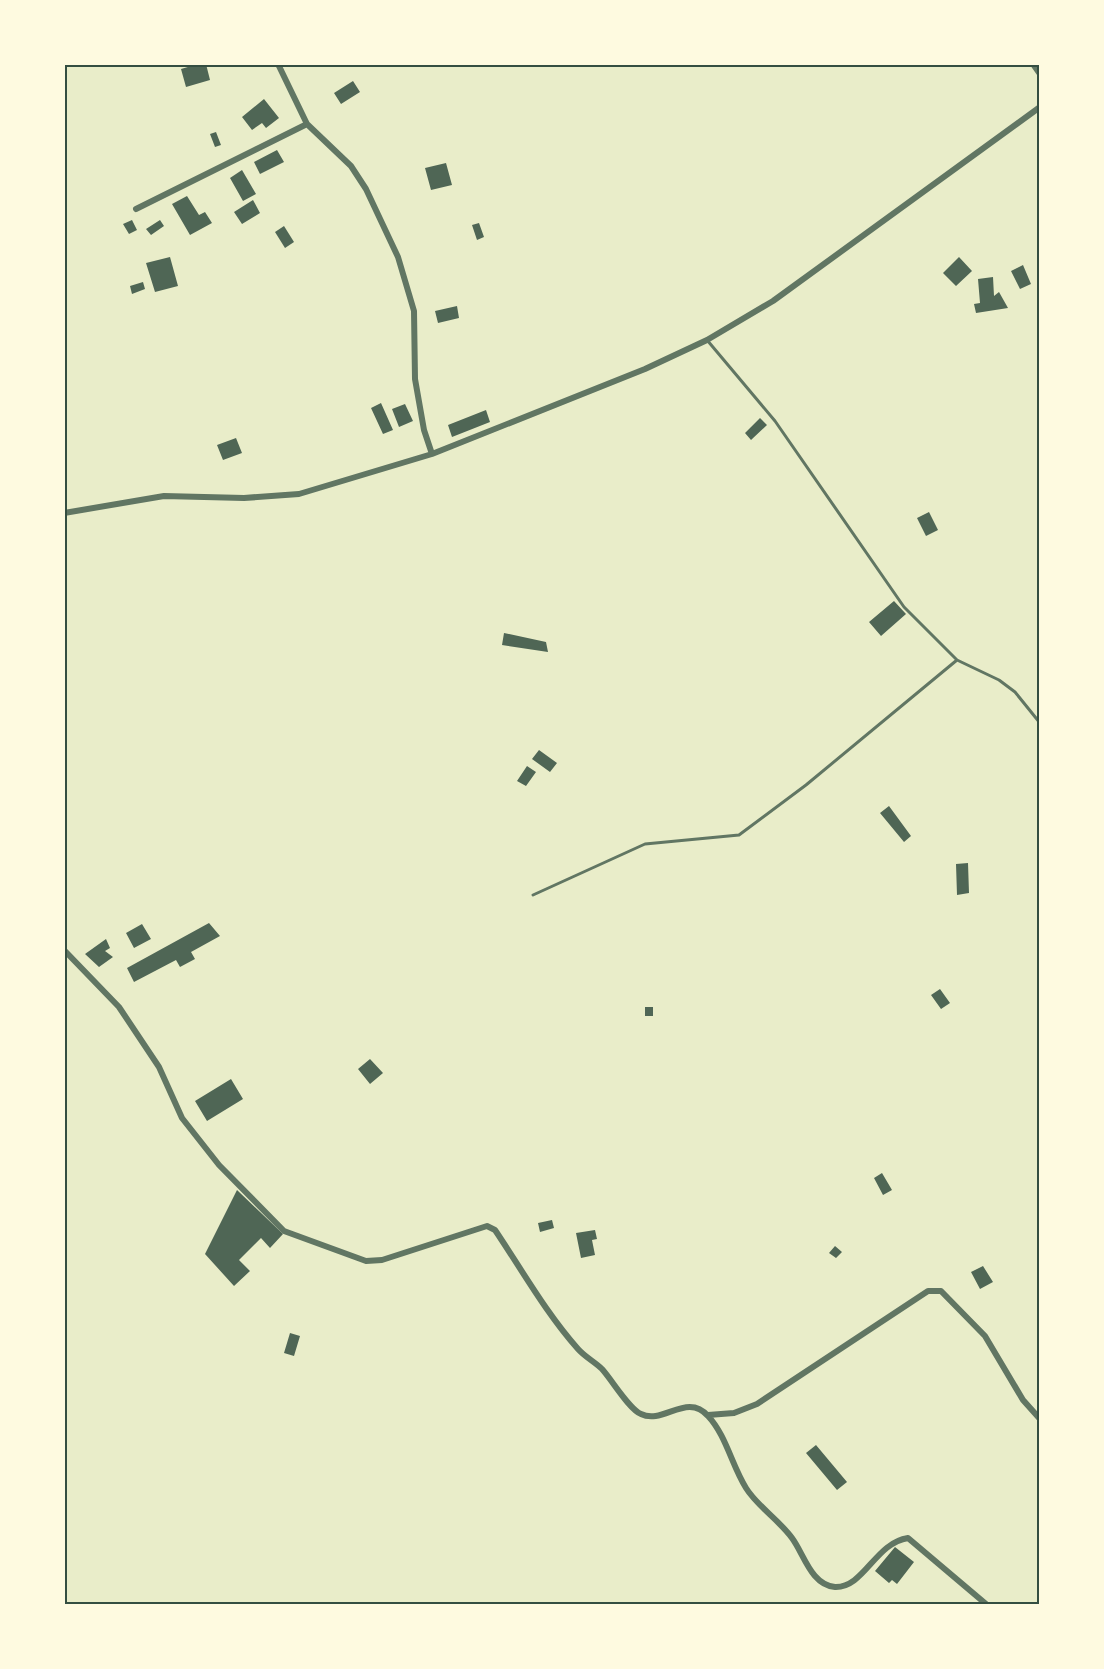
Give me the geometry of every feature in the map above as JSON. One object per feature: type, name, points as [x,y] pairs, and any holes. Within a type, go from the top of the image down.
[{"type":"street","points":[[278,64],[307,124],[351,166],[366,189],[398,256],[414,312],[415,379],[424,430],[432,454]]},
{"type":"street","points":[[1033,64],[1040,74]]},
{"type":"street","points":[[64,513],[164,496],[244,498],[299,494],[432,454],[645,369],[707,340],[818,269],[1040,107]]},
{"type":"street","points":[[136,209],[307,124]]},
{"type":"street","points":[[64,950],[119,1007],[159,1067],[188,1126],[219,1166],[284,1231],[366,1260],[382,1260],[487,1226],[495,1230],[532,1289],[580,1351],[600,1367],[638,1413],[652,1418],[681,1407],[695,1407],[708,1415],[747,1491],[777,1519],[794,1540],[811,1571],[823,1583],[836,1587],[851,1582],[860,1576],[887,1545],[908,1538],[986,1605]]},
{"type":"street","points":[[708,1415],[734,1413],[756,1404],[928,1291],[941,1291],[985,1336],[1023,1400],[1040,1419]]},
{"type":"lane","points":[[707,340],[775,422],[904,607],[957,660],[999,680],[1015,692],[1040,723]]},
{"type":"lane","points":[[533,895],[645,844],[739,835],[814,778],[957,660]]},
{"type":"building","points":[[206,64],[210,80],[186,87],[181,69]]},
{"type":"building","points":[[353,81],[360,92],[341,104],[334,93]]},
{"type":"building","points":[[264,99],[279,118],[266,128],[262,123],[252,130],[242,117]]},
{"type":"building","points":[[216,132],[221,145],[215,147],[210,134]]},
{"type":"building","points":[[277,150],[284,162],[260,174],[254,162]]},
{"type":"building","points":[[446,163],[452,185],[431,190],[425,168]]},
{"type":"building","points":[[242,170],[256,194],[243,201],[230,178]]},
{"type":"building","points":[[187,196],[199,215],[205,212],[212,223],[190,235],[172,204]]},
{"type":"building","points":[[253,200],[260,213],[242,224],[234,212]]},
{"type":"building","points":[[132,220],[137,230],[129,234],[123,224]]},
{"type":"building","points":[[160,220],[164,226],[151,235],[146,229]]},
{"type":"building","points":[[479,223],[484,237],[477,240],[472,225]]},
{"type":"building","points":[[284,226],[294,242],[285,248],[275,232]]},
{"type":"building","points":[[170,257],[178,286],[155,292],[146,263]]},
{"type":"building","points":[[959,257],[972,271],[956,286],[943,273]]},
{"type":"building","points":[[1023,265],[1031,284],[1020,289],[1011,271]]},
{"type":"building","points":[[993,277],[994,296],[999,292],[1008,308],[976,313],[974,304],[980,303],[978,279]]},
{"type":"building","points":[[143,282],[145,289],[132,294],[130,286]]},
{"type":"building","points":[[457,306],[459,318],[438,323],[435,311]]},
{"type":"building","points":[[381,403],[393,430],[383,434],[371,408]]},
{"type":"building","points":[[405,404],[413,421],[399,427],[392,409]]},
{"type":"building","points":[[486,410],[490,422],[452,437],[448,425]]},
{"type":"building","points":[[760,418],[767,425],[751,440],[745,433]]},
{"type":"building","points":[[236,438],[242,453],[223,460],[217,445]]},
{"type":"building","points":[[929,512],[938,530],[926,536],[917,518]]},
{"type":"building","points":[[894,601],[906,614],[881,636],[869,622]]},
{"type":"building","points":[[504,633],[546,642],[548,652],[502,645]]},
{"type":"building","points":[[539,750],[557,763],[550,772],[532,759]]},
{"type":"building","points":[[527,766],[536,772],[526,786],[517,781]]},
{"type":"building","points":[[889,806],[911,836],[904,842],[880,813]]},
{"type":"building","points":[[968,863],[969,893],[957,895],[956,864]]},
{"type":"building","points":[[209,923],[220,936],[191,952],[195,959],[180,967],[176,960],[134,982],[127,968]]},
{"type":"building","points":[[142,924],[151,939],[134,948],[126,933]]},
{"type":"building","points":[[106,939],[110,948],[105,951],[113,957],[99,967],[85,954]]},
{"type":"building","points":[[940,989],[950,1003],[941,1009],[931,995]]},
{"type":"building","points":[[645,1007],[653,1007],[653,1016],[645,1016]]},
{"type":"building","points":[[370,1059],[383,1073],[370,1084],[358,1069]]},
{"type":"building","points":[[231,1079],[243,1099],[207,1121],[195,1101]]},
{"type":"building","points":[[882,1173],[892,1190],[883,1195],[874,1178]]},
{"type":"building","points":[[237,1190],[283,1234],[270,1248],[261,1238],[239,1260],[250,1271],[234,1286],[205,1254]]},
{"type":"building","points":[[552,1220],[554,1228],[540,1232],[538,1223]]},
{"type":"building","points":[[595,1230],[597,1239],[592,1240],[595,1255],[581,1258],[576,1233]]},
{"type":"building","points":[[835,1246],[842,1252],[836,1258],[829,1253]]},
{"type":"building","points":[[983,1266],[993,1282],[980,1289],[971,1272]]},
{"type":"building","points":[[290,1333],[300,1336],[294,1356],[284,1353]]},
{"type":"building","points":[[816,1445],[847,1482],[837,1490],[806,1453]]},
{"type":"building","points":[[895,1547],[914,1562],[897,1584],[892,1580],[889,1583],[875,1571]]}]
